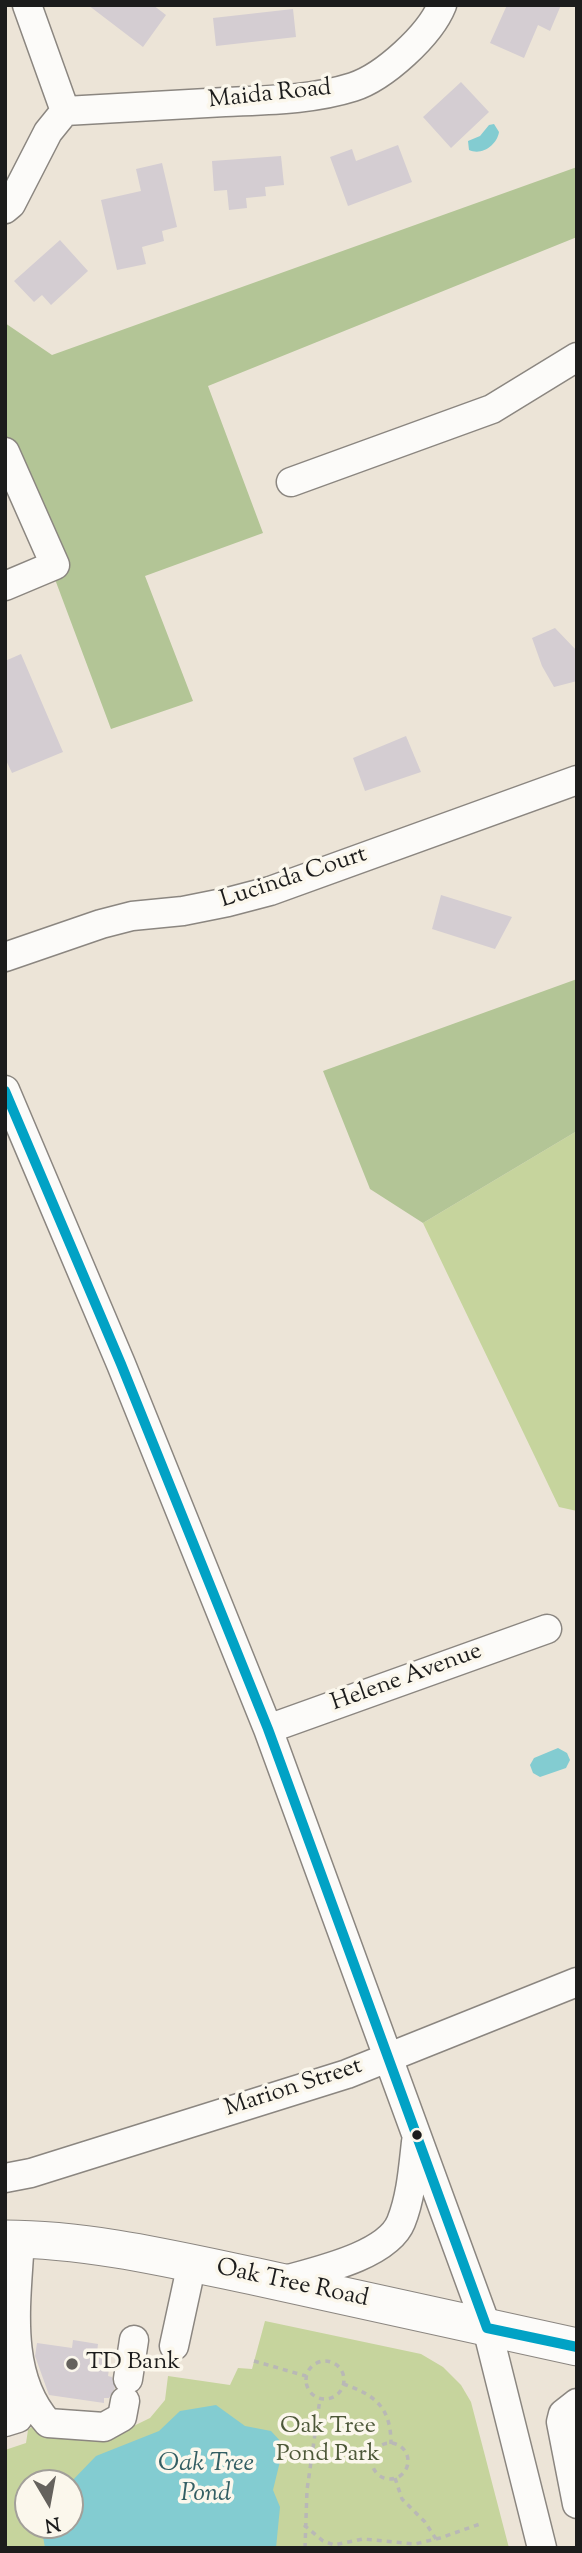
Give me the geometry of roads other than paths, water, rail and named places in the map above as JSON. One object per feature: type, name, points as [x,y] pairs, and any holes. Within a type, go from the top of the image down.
[{"type":"main road","name":"Oak Tree Road","points":[[13,2239],[112,2249],[192,2263],[577,2347]]},
{"type":"street","points":[[5,209],[11,204],[48,132],[65,111],[27,5]]},
{"type":"street","name":"Maida Road","points":[[65,111],[300,98],[355,86],[386,68],[415,43],[438,15],[442,5]]},
{"type":"street","points":[[291,482],[492,410],[577,357]]},
{"type":"street","points":[[5,452],[17,511],[55,565],[5,586]]},
{"type":"street","name":"Lucinda Court","points":[[5,957],[132,916],[183,911],[270,891],[577,780]]},
{"type":"street","points":[[5,1090],[16,1146],[121,1364],[268,1730],[487,2328],[542,2548]]},
{"type":"street","name":"Helene Avenue","points":[[268,1730],[547,1629]]},
{"type":"street","name":"Marion Street","points":[[5,2178],[31,2173],[334,2078],[577,1982]]},
{"type":"street","points":[[278,2282],[338,2264],[377,2248],[385,2241],[400,2225],[409,2197],[416,2140]]},
{"type":"street","points":[[13,2239],[15,2342],[36,2409],[48,2423],[104,2427],[122,2417],[134,2340]]},
{"type":"street","points":[[174,2347],[192,2263]]},
{"type":"street","points":[[5,2381],[18,2418],[5,2422]]},
{"type":"street","points":[[577,2403],[563,2414],[561,2422],[577,2504]]},
{"type":"water","points":[[494,124],[499,132],[492,145],[479,152],[469,150],[468,141],[480,136],[489,125]]},
{"type":"water","points":[[558,1748],[567,1753],[570,1760],[566,1768],[540,1777],[533,1773],[530,1765],[534,1758]]},
{"type":"water","name":"Oak Tree Pond","points":[[216,2405],[245,2426],[271,2431],[284,2445],[273,2490],[280,2507],[276,2548],[45,2548],[43,2539],[84,2539],[83,2469],[96,2456],[159,2431],[180,2411]]},
{"type":"place","name":"TD Bank","points":[[72,2364]]},
{"type":"park label","name":"Oak Tree Pond Park","points":[[328,2442]]}]
